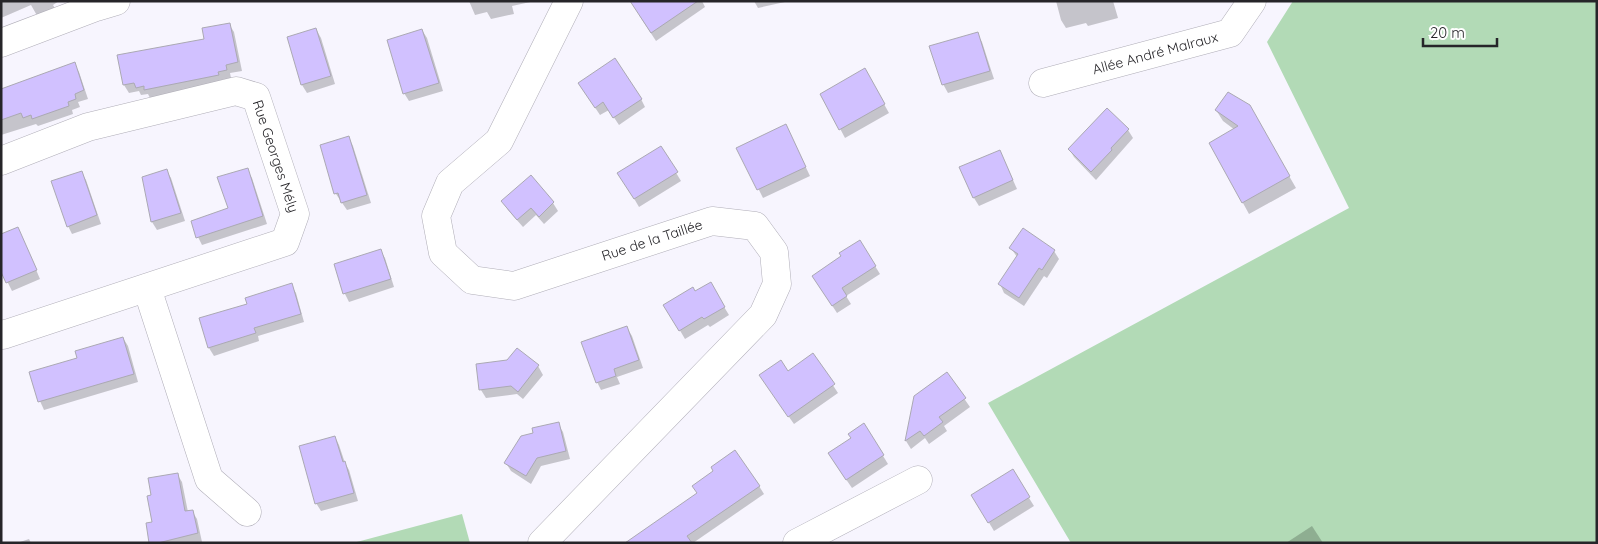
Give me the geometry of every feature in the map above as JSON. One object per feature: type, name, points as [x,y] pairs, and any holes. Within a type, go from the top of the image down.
[{"type":"street","points":[[1,43],[116,1]]},
{"type":"street","name":"Rue de la Taillée","points":[[542,543],[763,315],[777,284],[774,252],[755,226],[712,221],[514,286],[472,280],[443,253],[436,216],[450,183],[499,141],[569,1]]},
{"type":"street","name":"Allée André Malraux","points":[[1043,83],[1230,33],[1252,1]]},
{"type":"street","name":"Rue Georges Mély","points":[[1,161],[88,127],[236,91],[256,97],[295,214],[285,242],[1,334]]},
{"type":"street","points":[[147,288],[209,479],[247,512]]},
{"type":"street","points":[[797,543],[918,480]]},
{"type":"green space","points":[[1293,1],[1597,1],[1597,543],[1071,543],[988,403],[1349,208],[1267,42]]},
{"type":"green space","points":[[462,514],[470,543],[353,543]]},
{"type":"building","points":[[630,1],[698,1],[651,33]]},
{"type":"building","points":[[230,23],[238,62],[226,65],[227,70],[218,72],[219,75],[144,90],[144,86],[136,88],[134,83],[123,85],[117,55],[204,39],[202,28]]},
{"type":"building","points":[[316,28],[331,76],[301,85],[287,37]]},
{"type":"building","points":[[422,29],[439,83],[403,94],[387,40]]},
{"type":"building","points":[[978,32],[990,71],[942,85],[929,46]]},
{"type":"building","points":[[615,58],[642,99],[613,118],[603,102],[595,108],[578,83]]},
{"type":"building","points":[[75,62],[84,90],[75,94],[76,99],[68,102],[69,106],[32,119],[31,115],[23,118],[21,113],[1,120],[1,89]]},
{"type":"building","points":[[865,68],[885,104],[839,130],[820,94]]},
{"type":"building","points":[[1228,92],[1250,105],[1290,176],[1242,203],[1209,143],[1238,126],[1215,110]]},
{"type":"building","points":[[1107,108],[1129,129],[1091,172],[1068,149]]},
{"type":"building","points":[[786,124],[806,167],[757,190],[736,148]]},
{"type":"building","points":[[349,136],[367,195],[341,203],[338,193],[334,194],[320,145]]},
{"type":"building","points":[[661,146],[678,172],[634,199],[617,173]]},
{"type":"building","points":[[1000,150],[1013,180],[973,198],[959,167]]},
{"type":"building","points":[[248,168],[263,216],[196,238],[191,221],[228,208],[217,177]]},
{"type":"building","points":[[167,169],[181,213],[151,222],[142,177]]},
{"type":"building","points":[[82,171],[97,215],[67,227],[51,181]]},
{"type":"building","points":[[531,175],[554,202],[539,217],[531,208],[517,220],[501,201]]},
{"type":"building","points":[[18,227],[37,270],[6,283],[1,272],[1,234]]},
{"type":"building","points":[[1023,228],[1055,250],[1042,270],[1039,268],[1019,298],[998,284],[1018,254],[1009,248]]},
{"type":"building","points":[[860,240],[876,266],[842,288],[847,296],[832,306],[812,276],[841,256],[839,253]]},
{"type":"building","points":[[381,249],[391,279],[343,294],[334,264]]},
{"type":"building","points":[[711,282],[725,307],[704,319],[702,317],[679,331],[663,305],[693,287],[695,291]]},
{"type":"building","points":[[292,283],[301,314],[254,328],[256,333],[208,348],[199,318],[247,304],[245,298]]},
{"type":"building","points":[[627,326],[639,360],[614,369],[616,376],[596,383],[581,342]]},
{"type":"building","points":[[123,337],[134,374],[38,402],[29,372],[77,358],[75,351]]},
{"type":"building","points":[[517,348],[539,365],[518,392],[511,386],[479,390],[476,364],[507,360]]},
{"type":"building","points":[[813,353],[835,384],[788,417],[759,375],[781,360],[788,371]]},
{"type":"building","points":[[947,372],[966,398],[939,417],[943,422],[924,436],[920,431],[905,441],[914,396]]},
{"type":"building","points":[[559,422],[566,451],[537,458],[526,476],[504,463],[521,436],[533,433],[532,428]]},
{"type":"building","points":[[864,423],[884,455],[846,480],[828,453],[851,438],[848,434]]},
{"type":"building","points":[[335,436],[343,462],[345,461],[354,493],[315,504],[299,446]]},
{"type":"building","points":[[735,450],[760,486],[687,536],[692,543],[625,543],[697,493],[692,486],[713,471],[711,467]]},
{"type":"building","points":[[1013,469],[1030,497],[988,523],[971,495]]},
{"type":"building","points":[[178,473],[185,511],[193,510],[198,533],[158,543],[149,543],[146,523],[152,522],[147,496],[151,495],[148,478]]}]
